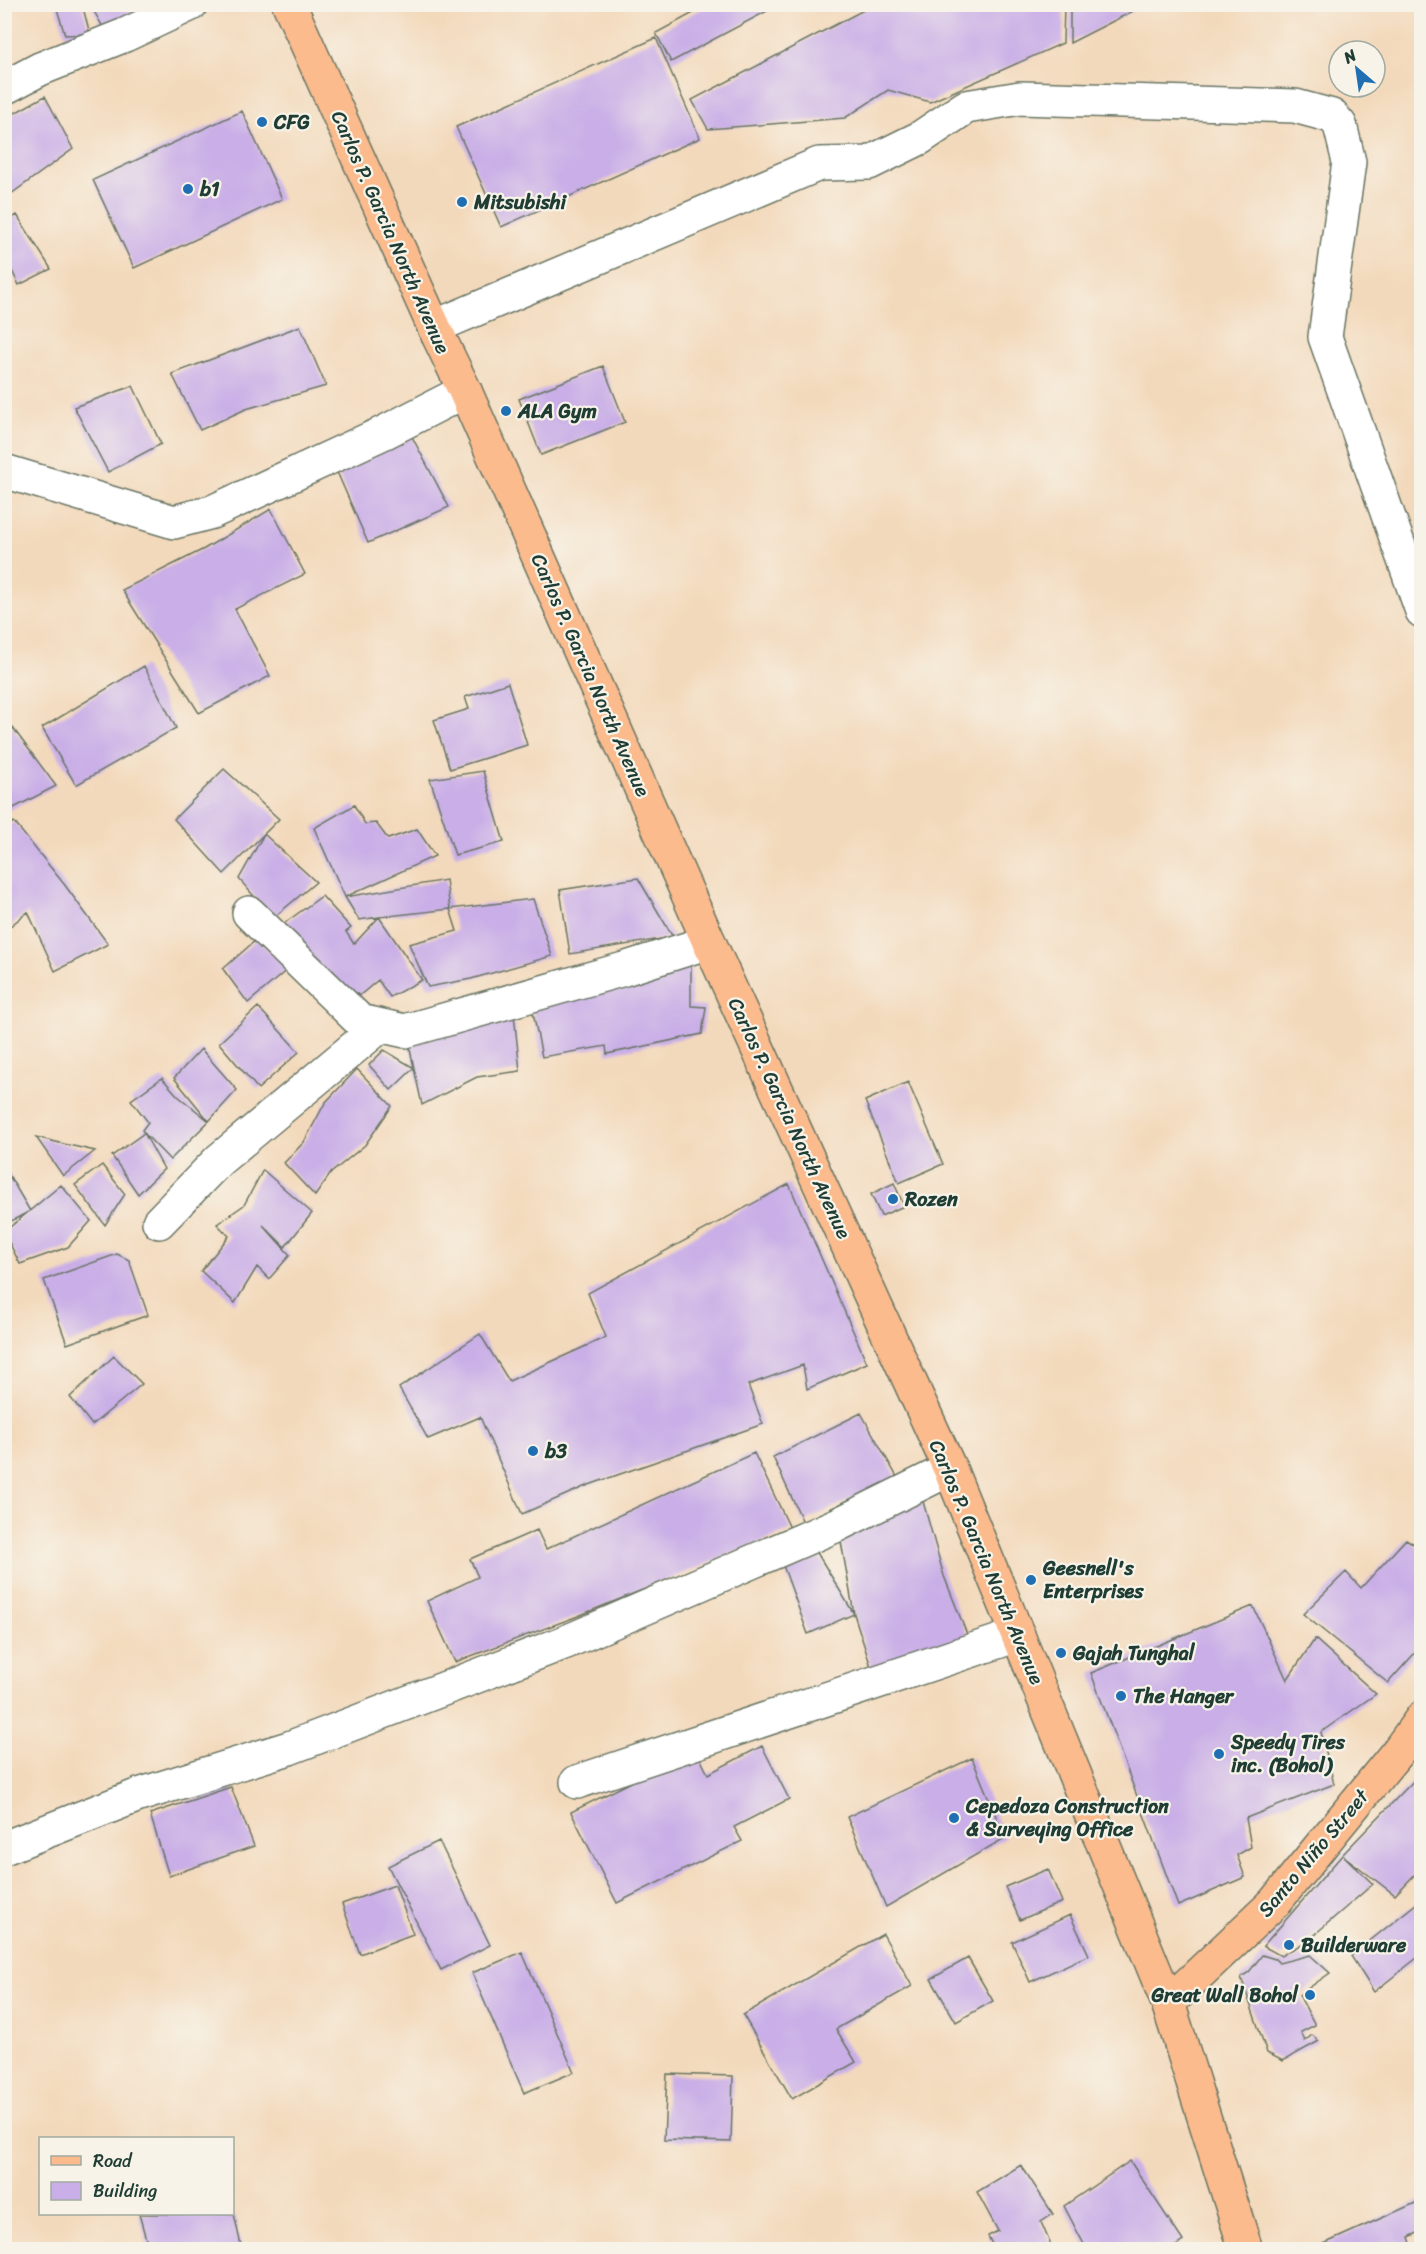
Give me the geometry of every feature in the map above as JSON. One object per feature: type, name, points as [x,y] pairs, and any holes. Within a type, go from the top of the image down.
[{"type":"main road","name":"Carlos P. Garcia North Avenue","points":[[289,4],[465,391],[709,942],[950,1469],[1168,2002],[1246,2250]]},
{"type":"main road","name":"Santo Niño Street","points":[[1168,2002],[1274,1903],[1399,1750],[1422,1718]]},
{"type":"street","points":[[4,88],[40,69],[124,35],[191,4]]},
{"type":"street","points":[[434,327],[819,164],[869,163],[920,138],[966,107],[1020,98],[1295,106],[1332,116],[1340,125],[1349,162],[1325,337],[1422,611]]},
{"type":"street","points":[[4,471],[174,522],[212,512],[385,432],[465,391]]},
{"type":"street","points":[[249,913],[360,1021],[405,1031],[624,969],[709,942]]},
{"type":"street","points":[[159,1222],[219,1160],[380,1026]]},
{"type":"street","points":[[4,1848],[139,1795],[289,1748],[566,1642],[837,1525],[950,1469]]},
{"type":"street","points":[[577,1782],[1018,1635]]},
{"type":"building","points":[[82,4],[90,34],[65,35],[56,6]]},
{"type":"building","points":[[90,4],[158,4],[104,29]]},
{"type":"building","points":[[710,4],[780,4],[671,62],[656,33]]},
{"type":"building","points":[[875,4],[1064,4],[1063,43],[930,102],[888,90],[845,118],[708,129],[692,100]]},
{"type":"building","points":[[1070,4],[1179,4],[1179,6],[1135,10],[1070,43]]},
{"type":"building","points":[[656,38],[700,138],[501,227],[456,127]]},
{"type":"building","points":[[45,96],[73,149],[4,199],[4,119]]},
{"type":"building","name":"b1","points":[[242,111],[282,199],[134,268],[93,180]]},
{"type":"building","points":[[17,215],[51,269],[19,285],[4,255],[4,222]]},
{"type":"building","points":[[300,326],[326,386],[246,409],[200,430],[172,374]]},
{"type":"building","points":[[603,366],[625,422],[541,455],[519,399]]},
{"type":"building","points":[[133,386],[161,444],[108,472],[74,407]]},
{"type":"building","points":[[409,431],[449,507],[368,543],[334,465]]},
{"type":"building","points":[[271,509],[305,574],[235,609],[270,676],[199,713],[122,590],[204,549]]},
{"type":"building","points":[[144,666],[176,728],[76,785],[42,728]]},
{"type":"building","points":[[508,683],[527,745],[450,769],[434,720],[469,709],[465,697]]},
{"type":"building","points":[[4,716],[56,786],[4,813]]},
{"type":"building","points":[[224,769],[279,819],[224,874],[174,819]]},
{"type":"building","points":[[483,771],[504,842],[455,855],[430,779]]},
{"type":"building","points":[[354,805],[365,824],[376,823],[388,839],[417,829],[435,856],[345,897],[314,828]]},
{"type":"building","points":[[14,822],[108,944],[55,971],[28,912],[4,931],[4,829]]},
{"type":"building","points":[[264,834],[316,882],[273,918],[239,879]]},
{"type":"building","points":[[638,878],[673,937],[570,954],[560,890]]},
{"type":"building","points":[[446,880],[450,909],[359,920],[345,897]]},
{"type":"building","points":[[322,896],[351,928],[346,932],[354,944],[379,917],[422,980],[390,997],[378,980],[353,1001],[279,927]]},
{"type":"building","points":[[533,899],[552,956],[471,979],[428,987],[409,944],[457,931],[450,909]]},
{"type":"building","points":[[257,939],[288,969],[248,1003],[223,969]]},
{"type":"building","points":[[691,964],[691,1006],[706,1007],[702,1034],[607,1054],[606,1046],[542,1057],[532,1007],[598,994]]},
{"type":"building","points":[[258,1007],[299,1052],[258,1089],[219,1043]]},
{"type":"building","points":[[514,1014],[520,1071],[477,1077],[422,1105],[409,1044]]},
{"type":"building","points":[[201,1049],[237,1090],[209,1121],[174,1078]]},
{"type":"building","points":[[384,1050],[414,1068],[391,1090],[369,1065]]},
{"type":"building","points":[[357,1069],[392,1106],[365,1145],[331,1173],[315,1196],[284,1163],[304,1142],[325,1103]]},
{"type":"building","points":[[162,1078],[178,1096],[209,1121],[170,1160],[142,1130],[148,1122],[131,1100]]},
{"type":"building","points":[[908,1082],[943,1164],[899,1183],[865,1101]]},
{"type":"building","points":[[144,1133],[164,1169],[138,1194],[112,1156]]},
{"type":"building","points":[[36,1137],[64,1144],[95,1151],[63,1176]]},
{"type":"building","points":[[102,1165],[125,1194],[105,1225],[75,1185]]},
{"type":"building","points":[[263,1170],[312,1213],[285,1247],[263,1225],[290,1255],[269,1279],[257,1267],[235,1303],[201,1271],[229,1236],[217,1224],[244,1205]]},
{"type":"building","points":[[7,1172],[30,1211],[4,1225],[4,1173]]},
{"type":"building","points":[[894,1183],[904,1206],[881,1216],[871,1194]]},
{"type":"building","points":[[789,1184],[867,1363],[807,1389],[803,1365],[748,1385],[763,1424],[586,1486],[522,1514],[480,1417],[428,1439],[399,1388],[480,1334],[509,1381],[606,1337],[588,1293]]},
{"type":"building","points":[[61,1185],[91,1221],[68,1247],[20,1264],[4,1232]]},
{"type":"building","points":[[117,1254],[129,1260],[148,1315],[67,1344],[44,1280]]},
{"type":"building","points":[[114,1356],[142,1384],[92,1425],[70,1397]]},
{"type":"building","points":[[861,1413],[897,1477],[803,1522],[773,1457]]},
{"type":"building","points":[[754,1453],[791,1530],[578,1616],[455,1662],[427,1601],[478,1577],[470,1559],[537,1530],[546,1549]]},
{"type":"building","points":[[922,1498],[944,1576],[968,1637],[873,1673],[854,1614],[840,1536]]},
{"type":"building","points":[[1406,1539],[1422,1549],[1422,1645],[1388,1683],[1303,1614],[1346,1572],[1361,1588]]},
{"type":"building","points":[[813,1546],[854,1614],[808,1634],[781,1560]]},
{"type":"building","points":[[1253,1606],[1287,1680],[1315,1639],[1376,1694],[1321,1732],[1334,1784],[1246,1818],[1251,1847],[1237,1855],[1245,1877],[1178,1906],[1091,1673]]},
{"type":"building","points":[[762,1746],[789,1799],[734,1827],[742,1841],[617,1903],[571,1812],[696,1750],[708,1774]]},
{"type":"building","points":[[972,1758],[1005,1838],[886,1907],[847,1817]]},
{"type":"building","points":[[1422,1772],[1422,1867],[1395,1895],[1344,1856],[1373,1884],[1307,1941],[1281,1956],[1263,1946],[1343,1854]]},
{"type":"building","points":[[231,1787],[254,1846],[169,1876],[150,1814]]},
{"type":"building","points":[[439,1841],[490,1945],[441,1970],[388,1866]]},
{"type":"building","points":[[1048,1869],[1062,1902],[1020,1920],[1005,1887]]},
{"type":"building","points":[[395,1885],[413,1934],[360,1954],[342,1904]]},
{"type":"building","points":[[1422,1899],[1422,1954],[1374,1992],[1351,1956]]},
{"type":"building","points":[[1070,1915],[1089,1955],[1030,1982],[1012,1942]]},
{"type":"building","points":[[883,1934],[912,1986],[836,2029],[856,2062],[792,2099],[743,2015]]},
{"type":"building","points":[[522,1952],[574,2072],[524,2093],[472,1973]]},
{"type":"building","points":[[1262,1955],[1275,1959],[1279,1963],[1310,1955],[1330,1973],[1299,1995],[1315,2025],[1301,2032],[1305,2041],[1312,2035],[1319,2041],[1283,2061],[1267,2053],[1241,1977],[1249,1972]]},
{"type":"building","points":[[968,1958],[993,2001],[956,2022],[931,1979]]},
{"type":"building","points":[[667,2074],[733,2076],[731,2142],[664,2140]]},
{"type":"building","points":[[1130,2161],[1183,2241],[1170,2250],[1087,2250],[1064,2206]]},
{"type":"building","points":[[1021,2165],[1053,2214],[1041,2222],[1053,2250],[995,2250],[988,2236],[998,2231],[977,2192]]},
{"type":"building","points":[[1422,2200],[1422,2231],[1409,2237],[1413,2250],[1318,2250],[1317,2247]]},
{"type":"building","points":[[234,2214],[242,2250],[149,2250],[139,2215]]},
{"type":"place","name":"CFG","points":[[262,122]]},
{"type":"place","name":"b1","points":[[188,189]]},
{"type":"place","name":"Mitsubishi","points":[[462,202]]},
{"type":"place","name":"ALA Gym","points":[[506,411]]},
{"type":"place","name":"Rozen","points":[[893,1199]]},
{"type":"place","name":"b3","points":[[533,1451]]},
{"type":"place","name":"Geesnell's Enterprises","points":[[1031,1580]]},
{"type":"place","name":"Gajah Tunghal","points":[[1061,1653]]},
{"type":"place","name":"The Hanger","points":[[1121,1696]]},
{"type":"place","name":"Speedy Tires inc. (Bohol)","points":[[1219,1754]]},
{"type":"place","name":"Cepedoza Construction & Surveying Office","points":[[954,1818]]},
{"type":"place","name":"Builderware","points":[[1289,1945]]},
{"type":"place","name":"Great Wall Bohol","points":[[1310,1995]]}]
